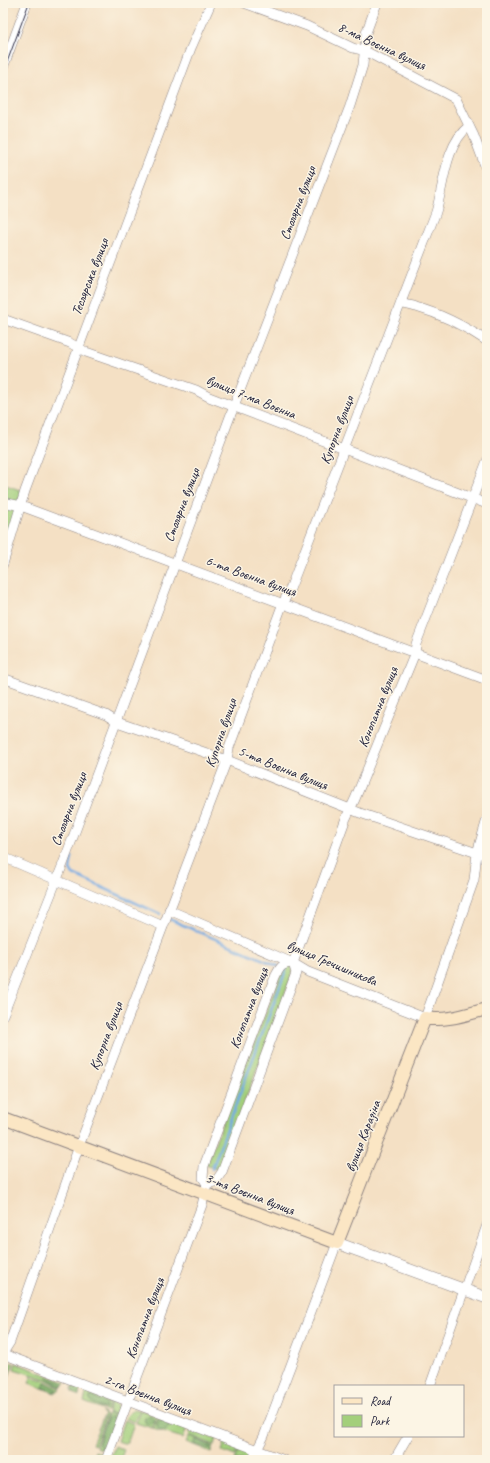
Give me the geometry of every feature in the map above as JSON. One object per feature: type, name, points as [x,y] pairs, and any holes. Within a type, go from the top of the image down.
[{"type":"main road","name":"вулиця Гречишникова","points":[[425,1018],[434,1020],[450,1018],[487,1009]]},
{"type":"main road","name":"вулиця Каразіна","points":[[337,1243],[425,1018]]},
{"type":"main road","name":"3-тя Воєнна вулиця","points":[[3,1118],[79,1146],[206,1189],[337,1243]]},
{"type":"street","points":[[3,68],[27,3]]},
{"type":"street","name":"Теслярська вулиця","points":[[3,564],[20,506],[191,48],[211,3]]},
{"type":"street","name":"8-ма Воєнна вулиця","points":[[244,3],[307,26],[353,48],[365,51],[456,99],[469,126],[487,171]]},
{"type":"street","name":"Столярна вулиця","points":[[3,1015],[117,722],[234,406],[350,106],[363,65],[366,33],[377,3]]},
{"type":"street","name":"Купорна вулиця","points":[[3,1354],[10,1342],[79,1146],[227,760],[229,748],[283,603],[290,589],[436,212],[443,188],[446,165],[460,133],[469,126]]},
{"type":"street","points":[[401,303],[415,306],[449,320],[473,332],[487,342]]},
{"type":"street","name":"вулиця 7-ма Воєнна","points":[[3,319],[196,390],[209,397],[345,448],[487,504]]},
{"type":"street","name":"Конопатна вулиця","points":[[106,1460],[206,1189],[215,1182],[222,1172],[296,973],[293,963],[350,809],[415,653],[416,644],[487,461]]},
{"type":"street","name":"6-та Воєнна вулиця","points":[[3,502],[20,506],[175,563],[487,680]]},
{"type":"street","name":"5-та Воєнна вулиця","points":[[3,678],[106,715],[117,722],[227,760],[350,809],[477,853],[487,854]]},
{"type":"street","name":"вулиця Каразіна","points":[[425,1018],[474,880],[477,853],[487,819]]},
{"type":"street","points":[[3,857],[163,926]]},
{"type":"street","name":"вулиця Гречишникова","points":[[169,910],[293,963],[308,972],[425,1018]]},
{"type":"street","name":"Конопатна вулиця","points":[[206,1189],[203,1178],[204,1166],[275,977],[280,966],[293,963]]},
{"type":"street","points":[[430,1385],[487,1225]]},
{"type":"street","name":"вулиця Каразіна","points":[[252,1460],[264,1436],[337,1243]]},
{"type":"street","name":"3-тя Воєнна вулиця","points":[[337,1243],[487,1298]]},
{"type":"street","name":"2-га Воєнна вулиця","points":[[3,1354],[256,1451],[284,1460]]},
{"type":"street","points":[[394,1460],[407,1437]]},
{"type":"green space","points":[[3,484],[20,490],[22,493],[18,502],[3,499]]},
{"type":"green space","points":[[3,505],[14,508],[16,513],[3,556]]},
{"type":"green space","points":[[291,964],[293,972],[219,1170],[206,1165],[284,966]]},
{"type":"green space","points":[[7,1363],[14,1363],[3,1392],[3,1367]]},
{"type":"green space","points":[[16,1363],[65,1382],[61,1388],[45,1379],[14,1369]]},
{"type":"green space","points":[[7,1365],[10,1365],[9,1375],[5,1376],[3,1370]]},
{"type":"green space","points":[[31,1377],[43,1380],[60,1389],[55,1393],[29,1383]]},
{"type":"green space","points":[[46,1377],[64,1384],[61,1387]]},
{"type":"green space","points":[[45,1383],[57,1390],[53,1392],[43,1388]]},
{"type":"green space","points":[[72,1386],[80,1389],[79,1396],[72,1392]]},
{"type":"green space","points":[[87,1390],[111,1399],[107,1411],[84,1402]]},
{"type":"green space","points":[[91,1396],[106,1402],[106,1408],[93,1403],[89,1399]]},
{"type":"green space","points":[[112,1400],[119,1409],[118,1416],[108,1412]]},
{"type":"green space","points":[[133,1409],[140,1410],[134,1422],[125,1418]]},
{"type":"green space","points":[[141,1410],[157,1416],[152,1428],[136,1423]]},
{"type":"green space","points":[[102,1411],[106,1415],[95,1445],[92,1444],[104,1415]]},
{"type":"green space","points":[[108,1413],[118,1417],[105,1450],[96,1447]]},
{"type":"green space","points":[[149,1415],[154,1420],[149,1425],[144,1420]]},
{"type":"green space","points":[[110,1416],[114,1419],[113,1426],[109,1439],[102,1448],[99,1445],[100,1438],[104,1425]]},
{"type":"green space","points":[[158,1417],[187,1428],[183,1438],[153,1429]]},
{"type":"green space","points":[[161,1419],[165,1419],[169,1425],[165,1431],[161,1431],[157,1427],[157,1423]]},
{"type":"green space","points":[[124,1420],[134,1424],[127,1444],[117,1441]]},
{"type":"green space","points":[[191,1429],[217,1439],[214,1445],[189,1435]]},
{"type":"green space","points":[[189,1436],[213,1446],[211,1452],[186,1442]]},
{"type":"green space","points":[[197,1440],[211,1447],[210,1449],[194,1444],[194,1441]]},
{"type":"green space","points":[[225,1442],[239,1447],[235,1456],[222,1451]]},
{"type":"green space","points":[[115,1446],[124,1450],[120,1460],[110,1458]]},
{"type":"green space","points":[[240,1447],[249,1453],[248,1460],[235,1460]]},
{"type":"green space","points":[[95,1451],[104,1454],[102,1460],[92,1460]]},
{"type":"waterway","points":[[72,857],[70,869],[73,874],[160,914]]},
{"type":"waterway","points":[[169,919],[278,966]]},
{"type":"waterway","points":[[212,1169],[286,970],[282,968]]},
{"type":"tram line","points":[[3,73],[29,3]]}]
